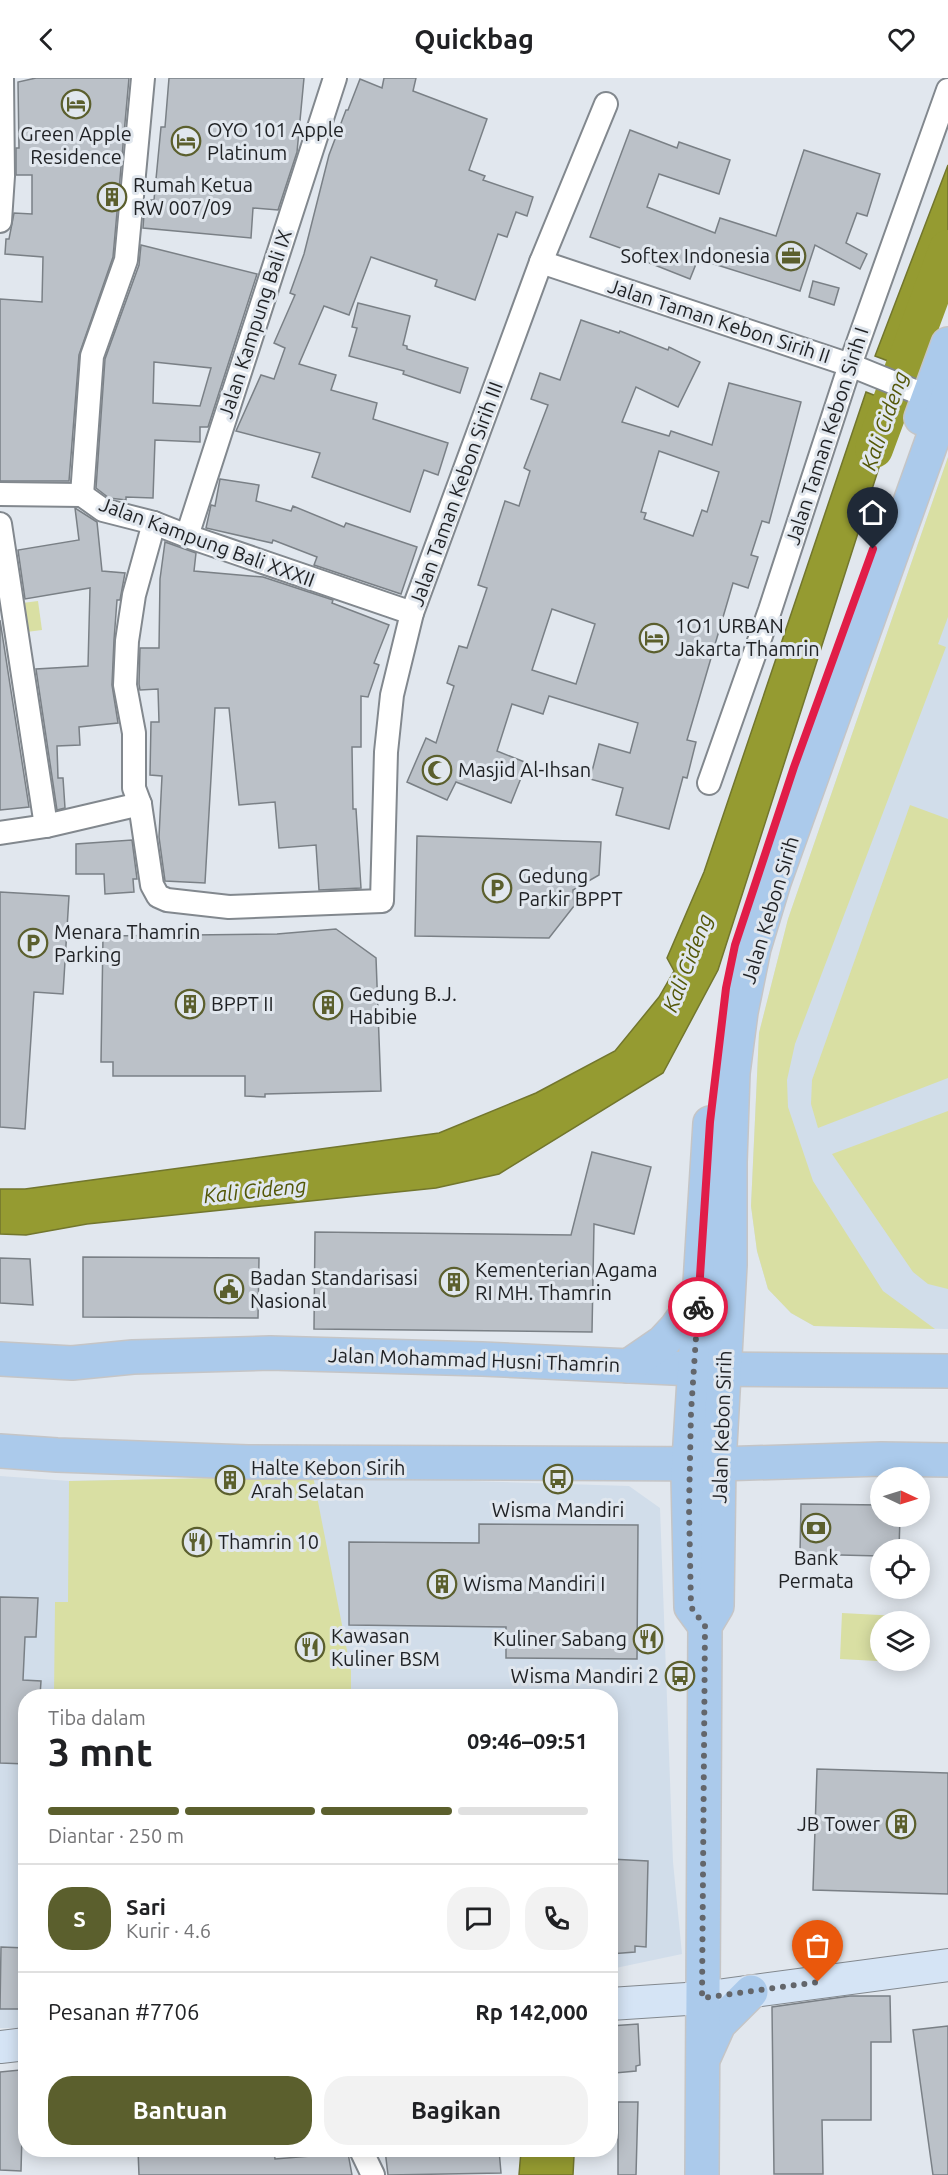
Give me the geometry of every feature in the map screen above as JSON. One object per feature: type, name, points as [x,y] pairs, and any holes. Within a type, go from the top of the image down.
[{"type":"main road","name":"Jalan Kebon Sirih","points":[[709,1370],[699,1296],[710,1122],[726,988],[735,945],[794,767],[948,344]]},
{"type":"main road","name":"Jalan Kebon Sirih","points":[[702,2175],[705,1626],[717,1606],[704,1464],[709,1370],[730,1265],[733,1073],[741,1012],[754,948],[930,394]]},
{"type":"main road","points":[[628,1366],[663,1342],[676,1329],[699,1296]]},
{"type":"main road","name":"Jalan Mohammad Husni Thamrin","points":[[0,1359],[72,1363],[133,1357],[270,1353],[709,1370],[948,1371]]},
{"type":"main road","points":[[0,1451],[201,1461],[704,1464],[881,1459],[948,1460]]},
{"type":"main road","points":[[703,2062],[719,2024],[751,1992]]},
{"type":"street","points":[[0,220],[3,176],[2,78]]},
{"type":"street","points":[[82,495],[92,356],[126,260],[143,78]]},
{"type":"street","name":"Jalan Kampung Bali IX","points":[[322,112],[325,78]]},
{"type":"street","name":"Jalan Kampung Bali IX","points":[[187,536],[322,112],[335,78]]},
{"type":"street","name":"Jalan Taman Kebon Sirih I","points":[[709,783],[859,369],[948,90]]},
{"type":"street","name":"Jalan Taman Kebon Sirih III","points":[[140,804],[152,885],[158,896],[167,900],[229,908],[382,902],[386,752],[393,695],[411,613],[541,262],[606,104]]},
{"type":"street","name":"Jalan Taman Kebon Sirih II","points":[[541,262],[930,394]]},
{"type":"street","name":"Jalan Kampung Bali XXXII","points":[[0,494],[82,495],[103,510],[154,523],[411,613]]},
{"type":"street","points":[[0,833],[46,826],[140,804],[134,788],[134,733],[125,685],[134,595],[154,523]]},
{"type":"street","points":[[0,524],[46,826]]},
{"type":"street","points":[[618,2003],[702,1998],[948,1965]]},
{"type":"street","points":[[0,2047],[18,2045]]},
{"type":"street","points":[[364,2157],[373,2175]]},
{"type":"shaded area","points":[[948,457],[948,1329],[814,1326],[791,1313],[768,1289],[757,1251],[751,1206],[759,1033],[788,919]]},
{"type":"shaded area","points":[[0,1476],[69,1481],[313,1476],[629,1486],[660,1508],[673,1862],[682,1954],[618,1968],[618,1689],[18,1689],[18,2028],[0,2028]]},
{"type":"green space","points":[[948,457],[948,617],[938,644],[946,647],[795,1044],[787,1080],[788,1107],[813,1181],[883,1291],[935,1329],[814,1326],[791,1313],[768,1289],[757,1251],[751,1206],[759,1033],[788,919]]},
{"type":"green space","points":[[38,601],[42,630],[11,634],[7,605]]},
{"type":"green space","points":[[910,805],[948,819],[948,1078],[818,1128],[811,1104],[812,1080]]},
{"type":"green space","points":[[948,1111],[948,1289],[928,1284],[913,1272],[832,1154]]},
{"type":"green space","name":"Thamrin 10","points":[[313,1476],[351,1671],[351,1689],[54,1689],[55,1602],[68,1602],[69,1481]]},
{"type":"green space","points":[[842,1613],[870,1614],[870,1661],[840,1659]]},
{"type":"water","points":[[948,165],[948,270],[909,369],[875,356]]},
{"type":"water","points":[[866,392],[899,405],[718,970],[663,1073],[499,1174],[436,1188],[87,1224],[26,1235],[0,1234],[0,1189],[25,1189],[439,1133],[536,1093],[615,1051],[659,997],[674,971],[667,958],[704,872]]},
{"type":"water","points":[[520,2157],[574,2157],[573,2175],[519,2175]]},
{"type":"building","points":[[36,78],[129,78],[113,257],[79,355],[69,481],[0,481],[0,299],[42,302],[43,257],[5,254],[6,239],[9,239],[14,213],[32,214],[32,175],[16,175],[16,148],[19,148],[18,82]]},
{"type":"building","points":[[169,78],[304,78],[297,152],[278,210],[253,208],[251,238],[143,228],[145,200],[154,200],[161,127],[165,127]]},
{"type":"building","points":[[384,78],[416,78],[413,91],[487,119],[469,170],[485,176],[483,180],[533,197],[527,216],[516,212],[507,237],[498,234],[475,300],[435,286],[437,280],[371,257],[349,315],[324,306],[299,364],[336,375],[331,390],[377,403],[373,419],[448,443],[438,475],[424,470],[410,512],[312,477],[320,453],[236,431],[261,375],[274,379],[285,348],[274,343],[295,295],[290,293],[304,254],[329,155],[346,110],[348,110],[360,79],[382,88]]},
{"type":"building","points":[[630,130],[677,148],[679,142],[730,160],[719,194],[659,174],[647,207],[715,233],[720,218],[776,236],[804,150],[880,174],[867,216],[857,213],[846,243],[867,254],[860,269],[815,245],[800,291],[698,259],[690,279],[647,262],[648,258],[590,237]]},
{"type":"building","points":[[141,245],[257,274],[208,427],[200,427],[200,442],[155,440],[153,498],[126,497],[126,500],[109,498],[96,488],[105,359],[139,265]],"holes":[[[154,362],[211,368],[200,406],[153,403]]]},
{"type":"building","points":[[813,281],[839,288],[834,305],[809,297]]},
{"type":"building","points":[[358,303],[410,316],[403,345],[407,346],[407,349],[468,368],[460,393],[403,374],[404,371],[349,356],[357,328],[352,327]]},
{"type":"building","points":[[581,320],[619,333],[620,331],[668,350],[669,347],[700,362],[678,407],[636,387],[622,422],[669,436],[671,431],[712,445],[729,383],[801,402],[769,523],[762,521],[751,555],[758,557],[748,588],[733,583],[687,740],[696,742],[687,778],[683,777],[669,829],[616,815],[623,788],[590,779],[599,744],[630,753],[638,723],[549,696],[543,714],[512,704],[497,751],[527,763],[511,803],[456,782],[447,800],[407,782],[426,738],[436,743],[454,686],[447,683],[459,646],[467,648],[487,588],[478,585],[505,501],[519,506],[530,471],[524,468],[548,405],[531,399],[540,373],[560,380]],"holes":[[[659,451],[719,472],[707,512],[702,510],[693,536],[644,519],[646,513],[641,512]],[[552,609],[595,624],[576,684],[532,670]]]},
{"type":"building","points":[[220,479],[259,485],[256,501],[291,511],[293,506],[344,527],[346,523],[417,547],[401,594],[314,565],[317,557],[273,540],[272,543],[206,528],[211,505],[215,506]]},
{"type":"building","points":[[75,508],[97,522],[102,571],[125,573],[120,600],[117,600],[114,640],[112,685],[118,723],[79,727],[80,745],[57,746],[58,778],[63,778],[65,808],[57,810],[36,669],[88,666],[90,588],[25,599],[18,550],[79,540]]},
{"type":"building","points":[[165,542],[196,553],[194,571],[263,577],[333,600],[332,603],[389,625],[374,663],[379,665],[368,697],[361,696],[361,747],[352,747],[353,809],[356,809],[361,888],[319,890],[316,845],[279,848],[275,802],[239,805],[229,708],[215,708],[205,883],[165,881],[159,837],[162,776],[150,775],[151,722],[159,722],[158,689],[140,690],[139,684],[140,648],[159,648],[160,579]]},
{"type":"building","points":[[0,620],[29,807],[0,810]]},
{"type":"building","name":"Gedung Parkir BPPT","points":[[417,836],[601,842],[599,875],[573,890],[574,906],[549,938],[415,936]]},
{"type":"building","points":[[132,840],[137,879],[133,879],[134,892],[105,894],[104,874],[76,874],[76,844]]},
{"type":"building","name":"Menara Thamrin Parking","points":[[0,892],[69,896],[63,994],[34,992],[25,1129],[0,1127]]},
{"type":"building","name":"BPPT II","points":[[336,929],[376,958],[381,1091],[245,1096],[245,1076],[113,1076],[113,1062],[101,1062],[103,936],[277,934]]},
{"type":"building","name":"Kementerian Agama RI MH. Thamrin","points":[[592,1152],[651,1167],[634,1234],[594,1224],[592,1332],[314,1329],[315,1232],[571,1235]]},
{"type":"building","points":[[83,1257],[259,1258],[258,1318],[83,1317]]},
{"type":"building","points":[[0,1258],[30,1259],[33,1305],[0,1303]]},
{"type":"building","points":[[801,1504],[870,1505],[870,1527],[900,1527],[899,1539],[870,1539],[870,1556],[800,1554]]},
{"type":"building","points":[[479,1524],[638,1525],[637,1659],[506,1658],[506,1627],[349,1625],[349,1542],[479,1543]]},
{"type":"building","points":[[0,1597],[38,1598],[36,1637],[25,1637],[23,1680],[41,1681],[40,1689],[18,1689],[18,1764],[0,1763]]},
{"type":"building","points":[[817,1769],[948,1773],[948,1894],[813,1890]]},
{"type":"building","points":[[618,1859],[648,1861],[646,1947],[635,1946],[635,1952],[618,1953]]},
{"type":"building","points":[[1,1947],[18,1948],[18,2009],[0,2009]]},
{"type":"building","points":[[850,1996],[890,1996],[891,2042],[871,2042],[871,2120],[822,2120],[823,2174],[774,2174],[772,2007]]},
{"type":"building","points":[[638,2024],[640,2065],[636,2066],[636,2071],[618,2073],[618,2025]]},
{"type":"building","points":[[948,2026],[948,2175],[933,2175],[913,2030]]},
{"type":"building","points":[[18,2070],[18,2157],[21,2157],[21,2171],[0,2170],[0,2072]]},
{"type":"building","points":[[618,2102],[638,2102],[636,2175],[618,2175]]},
{"type":"building","points":[[138,2157],[275,2157],[275,2159],[349,2157],[352,2175],[139,2175]]},
{"type":"building","points":[[386,2157],[500,2157],[501,2173],[388,2175]]},
{"type":"waterway","name":"Kali Cideng","points":[[874,449],[948,249]]},
{"type":"way so far","points":[[698,1307],[688,1486],[691,1607],[705,1626],[702,1998],[818,1982]]},
{"type":"place","name":"Green Apple Residence","points":[[76,104]]},
{"type":"place","name":"OYO 101 Apple Platinum","points":[[186,141]]},
{"type":"place","name":"Rumah Ketua RW 007/09","points":[[112,197]]},
{"type":"place","name":"Softex Indonesia","points":[[791,256]]},
{"type":"place","name":"1O1 URBAN Jakarta Thamrin","points":[[654,638]]},
{"type":"place","name":"Masjid Al-Ihsan","points":[[437,770]]},
{"type":"place","name":"Gedung Parkir BPPT","points":[[497,888]]},
{"type":"place","name":"Menara Thamrin Parking","points":[[33,943]]},
{"type":"place","name":"BPPT II","points":[[190,1004]]},
{"type":"place","name":"Gedung B.J. Habibie","points":[[328,1005]]},
{"type":"place","name":"Kementerian Agama RI MH. Thamrin","points":[[454,1282]]},
{"type":"place","name":"Badan Standarisasi Nasional","points":[[229,1289]]},
{"type":"place","name":"Wisma Mandiri","points":[[558,1479]]},
{"type":"place","name":"Halte Kebon Sirih Arah Selatan","points":[[230,1480]]},
{"type":"place","name":"Bank Permata","points":[[816,1528]]},
{"type":"place","name":"Thamrin 10","points":[[197,1542]]},
{"type":"place","name":"Wisma Mandiri I","points":[[442,1584]]},
{"type":"place","name":"Kuliner Sabang","points":[[648,1639]]},
{"type":"place","name":"Kawasan Kuliner BSM","points":[[310,1647]]},
{"type":"place","name":"Wisma Mandiri 2","points":[[680,1676]]},
{"type":"place","name":"JB Tower","points":[[901,1824]]},
{"type":"route","points":[[698,1307],[710,1122],[726,988],[735,945],[794,767],[873,549]]}]
